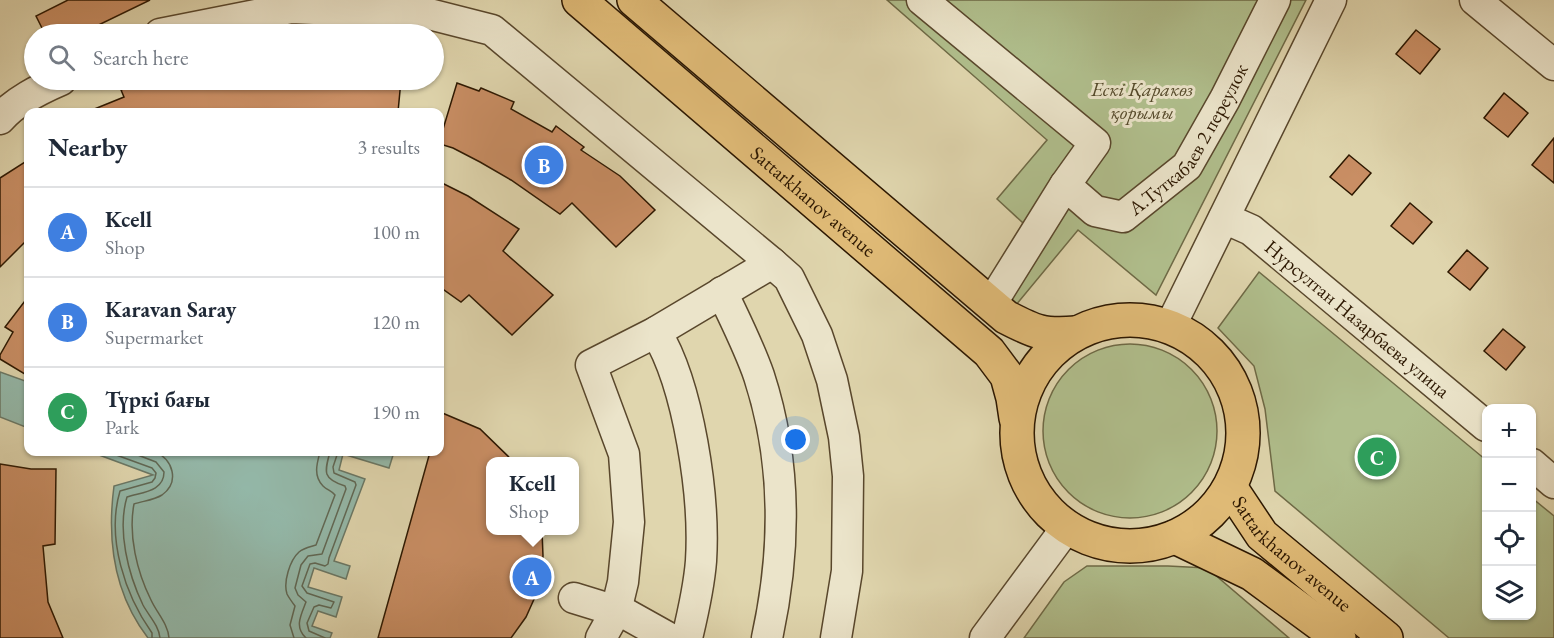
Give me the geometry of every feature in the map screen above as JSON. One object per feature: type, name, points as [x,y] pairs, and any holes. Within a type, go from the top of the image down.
[{"type":"main road","name":"Sattarkhanov avenue","points":[[579,0],[989,352],[1006,376],[1017,422]]},
{"type":"main road","name":"Sattarkhanov avenue","points":[[634,0],[1006,317],[1030,329],[1051,335],[1076,333]]},
{"type":"main road","points":[[1132,320],[1170,327],[1203,346],[1228,375],[1237,393],[1244,431],[1243,450],[1230,487],[1220,503],[1206,517],[1174,537],[1148,544],[1120,545],[1101,542],[1067,527],[1041,503],[1024,473],[1019,457],[1017,422],[1023,397],[1034,373],[1045,357],[1076,333],[1112,321],[1132,320]]},
{"type":"main road","name":"Sattarkhanov avenue","points":[[1230,487],[1262,535],[1386,638]]},
{"type":"main road","name":"Sattarkhanov avenue","points":[[1174,537],[1252,574],[1340,638]]},
{"type":"street","points":[[922,0],[1095,143],[1065,185],[991,304]]},
{"type":"street","name":"А.Туткабаев 2 переулок","points":[[1065,185],[1095,210],[1123,217],[1187,166],[1225,99],[1275,0]]},
{"type":"street","points":[[1170,327],[1331,0]]},
{"type":"street","points":[[1475,0],[1554,65]]},
{"type":"street","points":[[210,24],[291,8],[429,14],[492,30],[789,278],[817,335],[832,380],[844,437],[848,476],[847,571],[836,638]]},
{"type":"street","points":[[2,113],[39,90]]},
{"type":"street","name":"Нурсултан Назарбаева улица","points":[[1224,218],[1251,230],[1482,423]]},
{"type":"street","points":[[602,638],[616,611],[623,582],[629,522],[624,454],[591,365],[656,332],[772,263]]},
{"type":"street","points":[[722,292],[758,375],[772,424],[780,484],[782,526],[779,573],[767,638]]},
{"type":"street","points":[[656,332],[666,349],[692,440],[700,512],[701,561],[696,601],[687,638]]},
{"type":"street","points":[[1536,467],[1554,483]]},
{"type":"street","points":[[985,638],[1067,527]]},
{"type":"street","points":[[574,598],[626,614],[669,638]]},
{"type":"green space","name":"Ескі Қаракөз қорымы","points":[[887,0],[1306,0],[1156,295],[1078,230],[1016,305],[990,285],[1023,223],[997,199],[1047,140]]},
{"type":"green space","points":[[1259,272],[1482,457],[1482,620],[1536,620],[1536,501],[1554,516],[1554,638],[1449,638],[1275,491],[1265,409],[1254,366],[1218,328]]},
{"type":"green space","points":[[1130,344],[1163,351],[1178,359],[1191,370],[1202,383],[1210,398],[1217,431],[1210,464],[1202,479],[1191,492],[1178,503],[1163,511],[1130,518],[1097,511],[1082,503],[1069,492],[1058,479],[1050,464],[1043,431],[1050,398],[1058,383],[1069,370],[1082,359],[1097,351]]},
{"type":"green space","points":[[1087,566],[1207,568],[1289,638],[1024,638],[1064,582]]},
{"type":"water","points":[[0,372],[24,381],[24,426],[0,417]]},
{"type":"water","points":[[102,456],[342,456],[339,470],[365,479],[334,561],[350,566],[346,579],[314,568],[308,587],[342,597],[336,617],[318,611],[312,626],[332,633],[330,638],[148,638],[136,621],[120,585],[113,546],[112,506],[114,486],[153,475]]},
{"type":"water","points":[[350,456],[393,456],[389,468]]},
{"type":"building","points":[[68,0],[150,0],[101,24],[40,24],[36,16]]},
{"type":"building","points":[[1416,30],[1440,49],[1420,74],[1396,54]]},
{"type":"building","points":[[457,83],[479,91],[481,88],[514,102],[511,109],[552,132],[556,126],[584,147],[581,150],[620,176],[655,210],[616,247],[572,203],[560,214],[511,180],[444,145],[444,126]]},
{"type":"building","points":[[121,90],[400,90],[398,108],[97,108],[124,97]]},
{"type":"building","points":[[1504,93],[1528,113],[1508,137],[1484,118]]},
{"type":"building","points":[[1554,138],[1554,183],[1532,165]]},
{"type":"building","points":[[1349,155],[1371,173],[1352,195],[1330,177]]},
{"type":"building","points":[[24,163],[24,243],[0,267],[0,178]]},
{"type":"building","points":[[444,184],[468,196],[519,229],[503,251],[553,295],[512,335],[469,295],[461,302],[444,290]]},
{"type":"building","points":[[1410,203],[1432,222],[1413,244],[1391,226]]},
{"type":"building","points":[[1467,250],[1488,268],[1470,290],[1448,272]]},
{"type":"building","points":[[24,302],[24,374],[0,359],[13,332],[5,327]]},
{"type":"building","points":[[1503,329],[1525,347],[1506,370],[1484,351]]},
{"type":"building","points":[[444,414],[480,429],[509,457],[486,457],[486,535],[542,535],[541,577],[526,617],[511,638],[378,638],[429,456],[444,456]]},
{"type":"building","points":[[0,464],[31,469],[56,469],[55,544],[43,546],[48,602],[63,638],[0,638]]},
{"type":"place","name":"Karavan Saray","points":[[544,165]]},
{"type":"place","name":"Түркі бағы","points":[[1377,457]]},
{"type":"place","name":"Kcell","points":[[532,577]]}]
